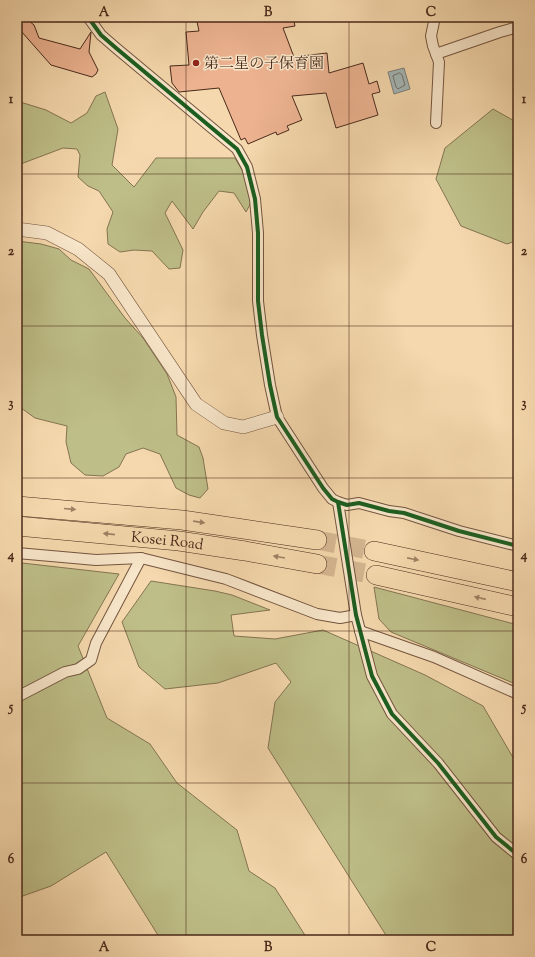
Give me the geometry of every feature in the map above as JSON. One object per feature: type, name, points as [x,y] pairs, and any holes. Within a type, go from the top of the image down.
[{"type":"highway","name":"Kosei Road","points":[[17,504],[182,520],[317,540]]},
{"type":"highway","name":"Kosei Road","points":[[17,526],[179,541],[317,564]]},
{"type":"highway","points":[[17,532],[85,532]]},
{"type":"highway","points":[[374,551],[518,582]]},
{"type":"highway","points":[[376,575],[518,607]]},
{"type":"street","points":[[88,17],[101,35],[237,150],[247,167],[255,199],[258,233],[258,301],[262,335],[277,417],[323,488],[332,498],[347,505],[359,503],[389,511],[404,512],[458,531],[518,546]]},
{"type":"street","points":[[435,17],[431,36],[432,46],[439,62],[436,123]]},
{"type":"street","points":[[436,54],[518,27]]},
{"type":"street","points":[[17,229],[47,233],[78,249],[109,274],[196,404],[224,423],[243,427],[277,417]]},
{"type":"street","points":[[338,502],[356,615],[372,676],[392,714],[438,763],[496,837],[518,855]]},
{"type":"street","points":[[17,553],[96,560],[141,558],[226,579],[317,614],[340,618],[356,615]]},
{"type":"street","points":[[17,697],[65,672],[78,669],[92,660],[96,643],[141,558]]},
{"type":"street","points":[[360,631],[434,657],[518,694]]},
{"type":"green space","points":[[105,92],[118,129],[112,165],[134,187],[156,158],[235,158],[245,175],[252,201],[246,212],[234,193],[219,191],[203,212],[193,229],[172,201],[165,213],[183,250],[180,268],[169,269],[152,251],[134,250],[120,252],[108,244],[107,229],[113,212],[99,191],[88,186],[78,177],[80,155],[77,149],[63,148],[18,165],[22,215],[17,215],[17,101],[46,110],[71,123],[87,113],[96,96]]},
{"type":"green space","points":[[493,109],[518,123],[518,240],[507,244],[461,226],[436,179],[445,148]]},
{"type":"green space","points":[[17,241],[41,244],[59,249],[71,260],[89,269],[125,318],[143,338],[167,374],[176,397],[177,435],[199,447],[203,458],[208,489],[200,498],[189,495],[176,488],[160,454],[143,448],[126,454],[119,467],[103,476],[85,475],[71,463],[66,442],[67,426],[35,418],[17,405]]},
{"type":"green space","points":[[22,563],[119,574],[78,646],[107,718],[150,744],[177,783],[237,830],[249,871],[275,888],[308,940],[161,940],[106,852],[51,886],[17,898],[17,564]]},
{"type":"green space","points":[[151,581],[232,595],[270,610],[231,615],[234,636],[275,639],[323,630],[425,675],[483,706],[518,766],[518,940],[389,940],[268,748],[275,702],[291,682],[276,663],[218,683],[165,689],[139,667],[122,622]]},
{"type":"green space","points":[[374,587],[518,625],[518,685],[391,632],[379,619]]},
{"type":"water","points":[[404,68],[410,89],[394,94],[388,72]]},
{"type":"building","points":[[24,17],[34,25],[39,38],[80,49],[91,32],[89,52],[98,70],[96,74],[92,77],[51,65],[21,31],[19,24]]},
{"type":"building","points":[[196,17],[293,17],[295,26],[283,28],[294,57],[327,53],[329,73],[363,63],[369,84],[377,81],[380,92],[372,94],[378,115],[336,128],[326,93],[292,96],[302,120],[287,126],[289,130],[277,135],[276,132],[248,144],[245,138],[241,140],[219,88],[179,92],[172,83],[170,66],[189,65],[186,32],[199,31]]},
{"type":"tunnel","points":[[317,540],[374,551]]},
{"type":"tunnel","points":[[317,564],[376,575]]},
{"type":"cycle path","points":[[88,17],[101,35],[237,149],[247,167],[255,199],[258,233],[258,301],[262,335],[277,417],[323,488],[332,499],[347,505],[359,503],[389,511],[404,513],[459,531],[518,546]]},
{"type":"cycle path","points":[[338,502],[356,615],[372,676],[392,714],[438,763],[496,837],[518,855]]},
{"type":"place","name":"第二星の子保育園","points":[[196,63]]}]
